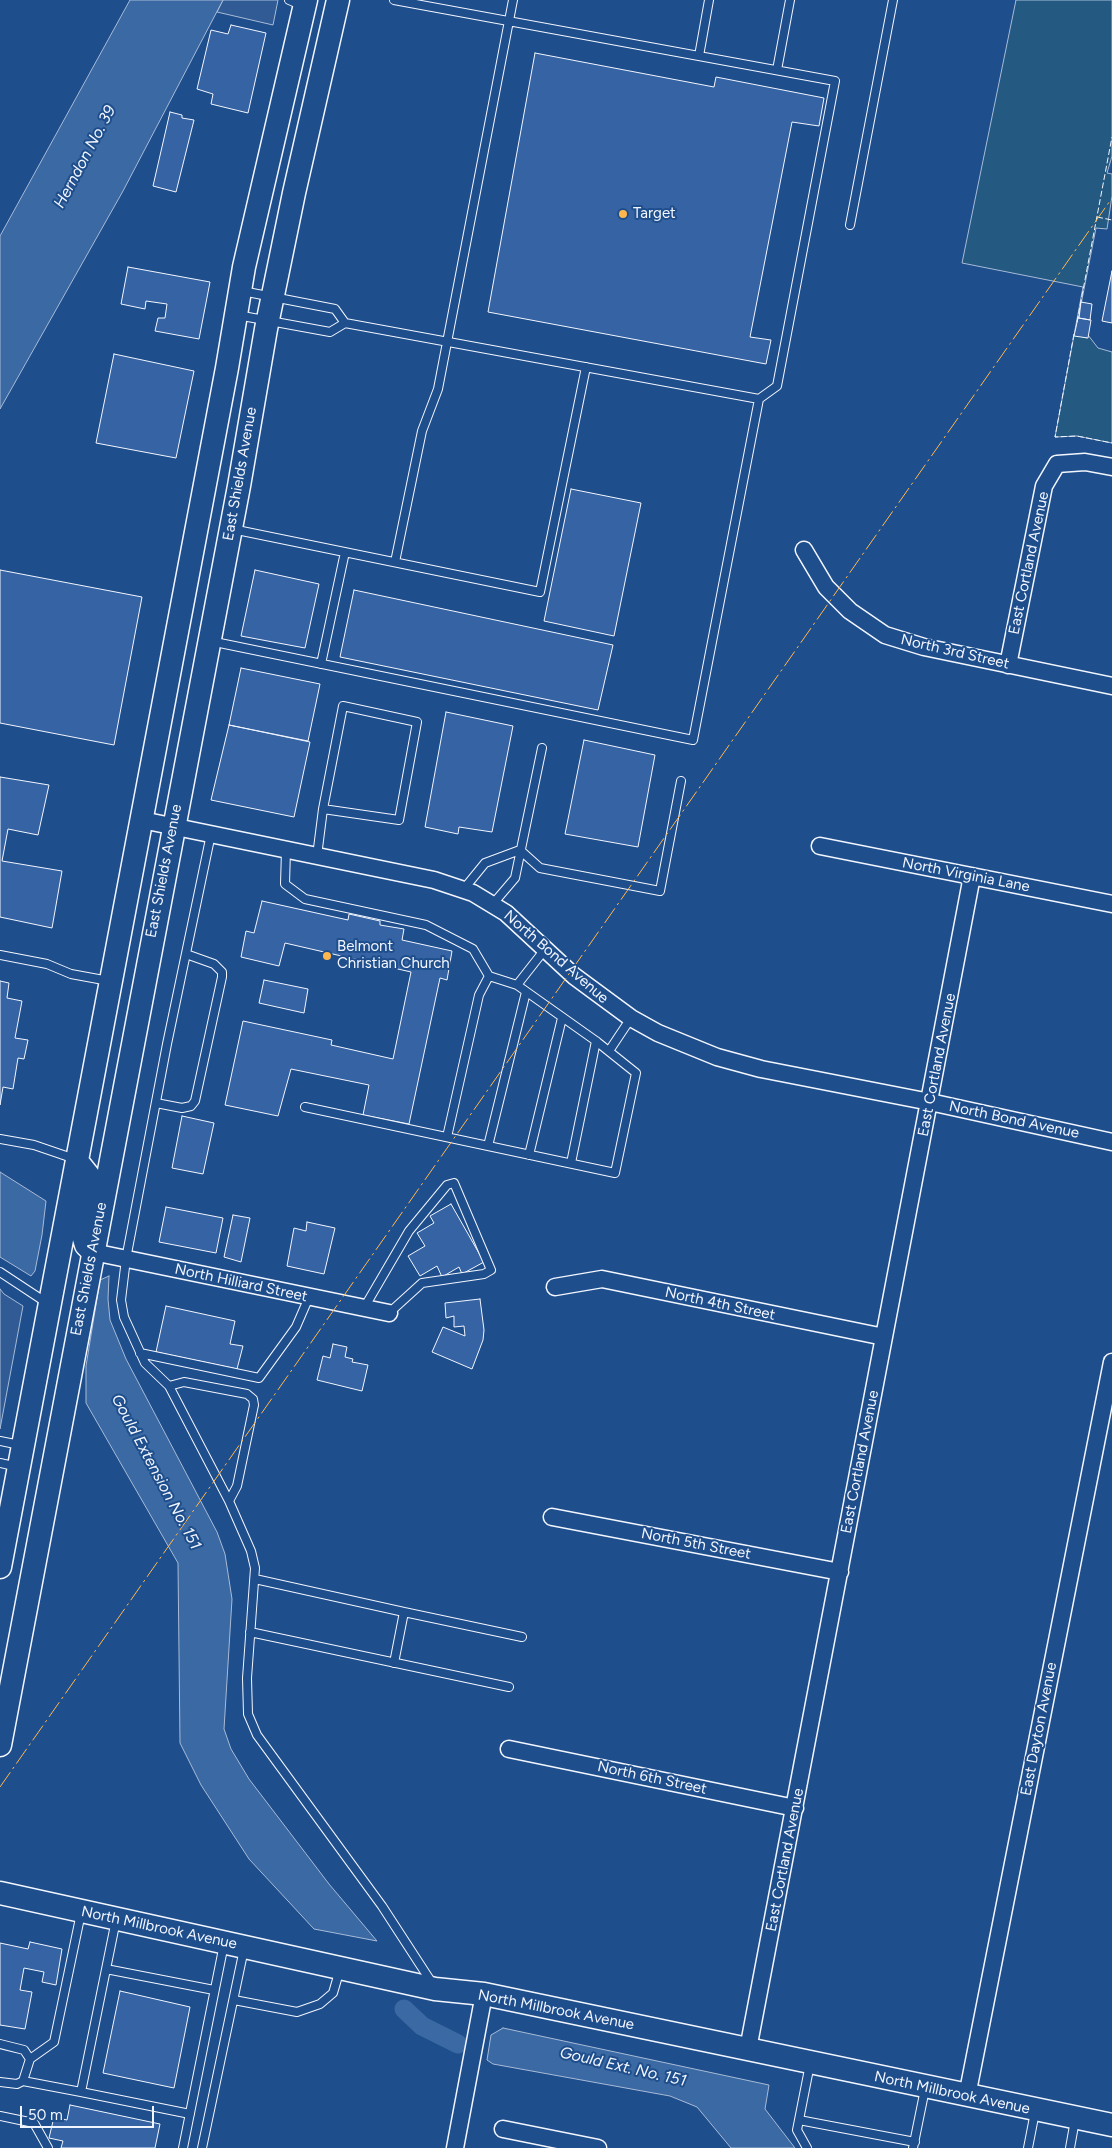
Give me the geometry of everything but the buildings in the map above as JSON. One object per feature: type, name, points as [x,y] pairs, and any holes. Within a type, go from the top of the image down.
[{"type":"main road","name":"East Shields Avenue","points":[[0,1745],[172,826],[230,529],[272,297],[338,0]]},
{"type":"main road","name":"East Shields Avenue","points":[[0,1567],[9,1465],[23,1445],[240,291],[300,2]]},
{"type":"main road","points":[[76,1159],[89,1176],[80,1224],[86,1245],[93,1252]]},
{"type":"main road","points":[[48,1304],[58,1311],[60,1323],[41,1431],[49,1480]]},
{"type":"main road","name":"North Millbrook Avenue","points":[[0,1893],[435,1989],[484,1994],[1112,2126]]},
{"type":"street","name":"East Cortland Avenue","points":[[1008,664],[1044,486],[1057,464],[1085,462],[1112,467]]},
{"type":"street","name":"North 3rd Street","points":[[804,550],[826,588],[850,611],[885,635],[924,647],[1112,686]]},
{"type":"street","name":"North Bond Avenue","points":[[142,820],[434,880],[463,890],[506,913],[546,948],[574,976],[631,1018],[658,1034],[717,1057],[1112,1142]]},
{"type":"street","name":"North Virginia Lane","points":[[820,846],[1112,904]]},
{"type":"street","name":"East Cortland Avenue","points":[[748,2049],[972,876]]},
{"type":"street","name":"North Hilliard Street","points":[[93,1252],[389,1313]]},
{"type":"street","name":"North 4th Street","points":[[555,1287],[602,1280],[884,1337]]},
{"type":"street","name":"East Dayton Avenue","points":[[967,2096],[1112,1362]]},
{"type":"street","name":"North 5th Street","points":[[552,1517],[840,1572]]},
{"type":"street","name":"North 6th Street","points":[[509,1749],[795,1808]]},
{"type":"street","points":[[454,2148],[484,1994]]},
{"type":"street","points":[[503,2129],[538,2142],[598,2148]]},
{"type":"lane","points":[[208,641],[693,740],[759,399],[777,386],[835,81],[394,0]]},
{"type":"lane","points":[[395,562],[422,430],[438,389],[514,0]]},
{"type":"lane","points":[[698,56],[709,0]]},
{"type":"lane","points":[[777,70],[790,0]]},
{"type":"lane","points":[[850,224],[893,0]]},
{"type":"lane","points":[[240,291],[335,308],[345,323]]},
{"type":"lane","points":[[236,315],[330,332],[345,323],[759,399]]},
{"type":"lane","points":[[230,529],[540,592],[586,367]]},
{"type":"lane","points":[[321,664],[345,552]]},
{"type":"lane","points":[[317,856],[323,809],[343,706],[418,722],[399,820],[323,809]]},
{"type":"lane","points":[[492,905],[515,878],[542,748]]},
{"type":"lane","points":[[520,850],[540,868],[660,891],[681,781]]},
{"type":"lane","points":[[211,834],[126,1259],[121,1300],[124,1317],[145,1363],[169,1386],[229,1501],[254,1560],[255,1579],[250,1632],[248,1714],[257,1735],[382,1906],[435,1989]]},
{"type":"lane","points":[[286,850],[286,884],[305,899],[426,926],[473,949],[488,976],[517,985],[596,1041],[636,1073],[615,1172],[305,1107]]},
{"type":"lane","points":[[463,890],[485,863],[520,850]]},
{"type":"lane","points":[[517,985],[546,948]]},
{"type":"lane","points":[[156,1103],[182,1108],[191,1106],[195,1102],[222,977],[219,968],[214,964],[186,954]]},
{"type":"lane","points":[[0,955],[47,964],[71,974],[111,981]]},
{"type":"lane","points":[[447,1137],[479,995],[488,976]]},
{"type":"lane","points":[[488,1146],[526,992]]},
{"type":"lane","points":[[529,1155],[562,1018]]},
{"type":"lane","points":[[609,1051],[631,1018]]},
{"type":"lane","points":[[571,1163],[596,1041]]},
{"type":"lane","points":[[0,1139],[34,1145],[76,1159]]},
{"type":"lane","points":[[364,1308],[409,1231],[447,1185],[454,1183],[491,1270],[484,1274],[422,1284],[389,1313]]},
{"type":"lane","points":[[1,1274],[48,1304]]},
{"type":"lane","points":[[140,1353],[259,1378],[296,1327],[309,1297]]},
{"type":"lane","points":[[169,1386],[184,1382],[247,1394],[252,1398],[254,1405],[236,1486],[229,1501]]},
{"type":"lane","points":[[0,1441],[23,1445]]},
{"type":"lane","points":[[255,1579],[522,1637]]},
{"type":"lane","points":[[394,1663],[404,1612]]},
{"type":"lane","points":[[250,1632],[509,1687]]},
{"type":"lane","points":[[23,2081],[30,2059],[54,2042],[81,1911]]},
{"type":"lane","points":[[81,2092],[116,1918]]},
{"type":"lane","points":[[183,2148],[214,1990],[234,1944]]},
{"type":"lane","points":[[202,2148],[234,2000],[234,1944]]},
{"type":"lane","points":[[234,2000],[297,2012],[320,2004],[333,1993],[340,1968]]},
{"type":"lane","points":[[106,1969],[214,1990]]},
{"type":"lane","points":[[0,2044],[24,2050],[30,2059]]},
{"type":"lane","points":[[806,2148],[797,2130],[810,2062]]},
{"type":"lane","points":[[0,2082],[17,2084],[23,2081],[190,2114]]},
{"type":"lane","points":[[799,2120],[914,2145],[925,2087]]},
{"type":"lane","points":[[1028,2148],[1036,2110]]},
{"type":"lane","points":[[0,2116],[34,2123],[48,2148]]},
{"type":"lane","points":[[1070,2148],[1076,2118]]},
{"type":"shaded area","points":[[223,0],[278,0],[273,25],[217,12]]},
{"type":"shaded area","points":[[1016,0],[1112,0],[1112,156],[1107,173],[1112,174],[1112,196],[1107,229],[1096,228],[1075,335],[1087,338],[1088,335],[1098,348],[1112,352],[1112,443],[1077,436],[1055,437],[1083,287],[962,263]]},
{"type":"shaded area","points":[[0,1289],[4,1294],[23,1306],[0,1429]]},
{"type":"water","name":"Herndon No. 39","points":[[130,0],[223,0],[123,191],[0,409],[0,236]]},
{"type":"water","points":[[0,1172],[46,1201],[35,1271],[31,1276],[0,1257]]},
{"type":"water","name":"Gould Extension No. 151","points":[[109,1276],[108,1299],[110,1320],[126,1359],[217,1532],[225,1554],[232,1599],[224,1729],[231,1749],[249,1779],[329,1884],[377,1941],[314,1929],[249,1859],[201,1785],[180,1743],[178,1563],[86,1403],[86,1366],[100,1280]]},
{"type":"water","points":[[503,2028],[769,2085],[765,2109],[795,2148],[731,2148],[697,2107],[670,2096],[493,2064],[487,2060],[491,2035]]},
{"type":"waterway","name":"Gould Ext. No. 151","points":[[404,2009],[422,2026],[458,2044]]},
{"type":"fence","points":[[1077,322],[1112,137]]},
{"type":"fence","points":[[1097,217],[1112,220]]},
{"type":"fence","points":[[1074,334],[1055,437],[1077,436],[1112,443]]},
{"type":"power","points":[[0,1787],[1112,198]]},
{"type":"place","name":"Target","points":[[623,214]]},
{"type":"place","name":"Belmont Christian Church","points":[[327,956]]}]
